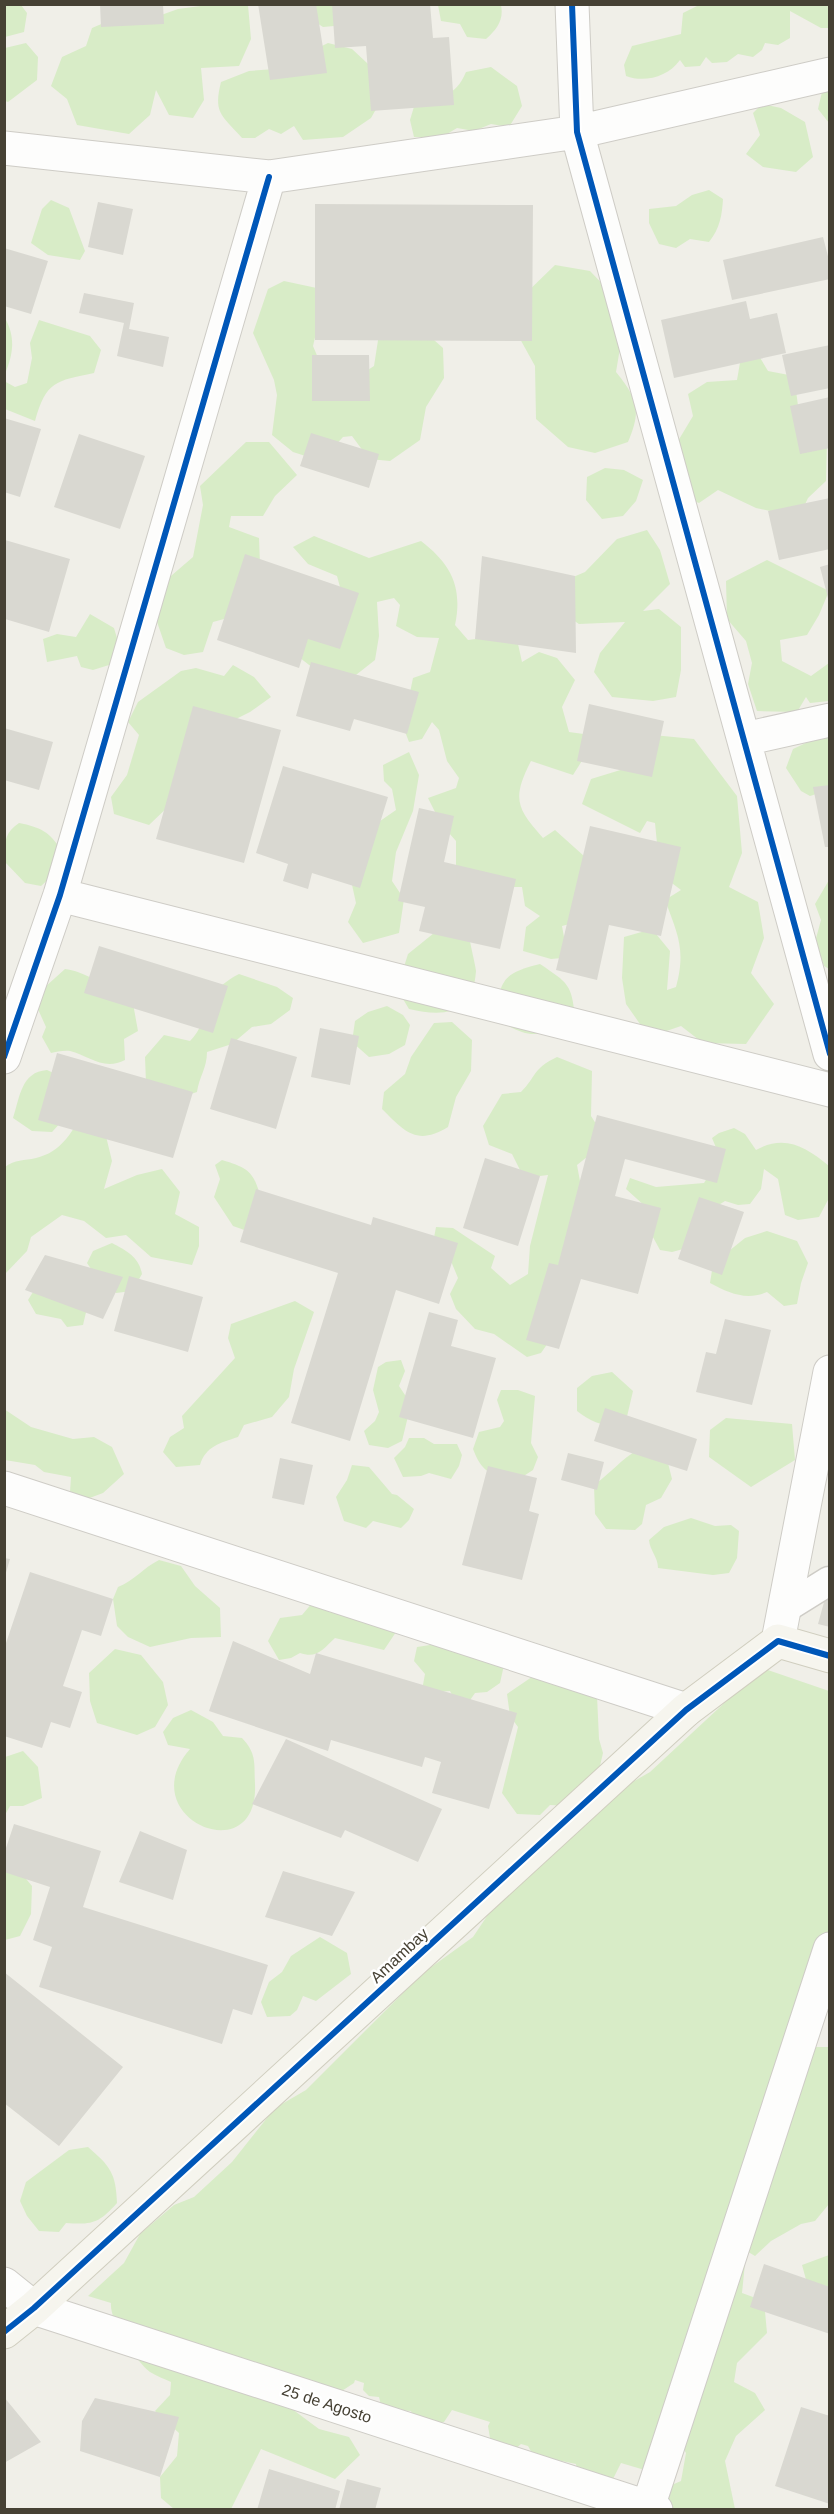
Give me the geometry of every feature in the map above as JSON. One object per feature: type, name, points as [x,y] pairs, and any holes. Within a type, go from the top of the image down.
[{"type":"street","points":[[572,4],[577,132],[830,1054]]},
{"type":"street","points":[[4,148],[269,177],[577,132],[830,74]]},
{"type":"street","points":[[4,1058],[60,895],[269,177]]},
{"type":"street","points":[[744,739],[830,720]]},
{"type":"street","points":[[60,895],[830,1090]]},
{"type":"street","points":[[830,1372],[778,1641],[830,1656]]},
{"type":"street","points":[[4,1488],[686,1710]]},
{"type":"street","name":"Amambay","points":[[4,2332],[34,2308],[686,1710],[778,1641]]},
{"type":"street","points":[[652,2508],[830,1949]]},
{"type":"street","name":"25 de Agosto","points":[[4,2284],[34,2308],[652,2508]]},
{"type":"lane","points":[[784,1609],[829,1581]]},
{"type":"green space","points":[[5,4],[21,5],[27,13],[24,32],[5,37]]},
{"type":"green space","points":[[208,5],[248,5],[251,39],[239,66],[201,68],[204,100],[193,118],[169,115],[156,90],[150,115],[129,134],[77,125],[67,99],[51,86],[62,57],[86,46],[92,28],[127,13],[150,19],[178,9]]},
{"type":"green space","points":[[289,5],[348,5],[345,25],[323,27]]},
{"type":"green space","points":[[438,5],[501,5],[500,20],[486,39],[467,37],[460,24],[441,21]]},
{"type":"green space","points":[[699,5],[829,5],[829,28],[821,28],[790,11],[790,38],[778,45],[765,43],[762,50],[753,57],[738,54],[727,62],[712,63],[706,57],[700,66],[685,67],[680,60],[669,71],[655,77],[640,79],[626,76],[624,65],[632,46],[681,34],[683,13]]},
{"type":"green space","points":[[26,43],[38,57],[37,80],[8,102],[5,101],[5,48]]},
{"type":"green space","points":[[328,43],[352,49],[381,76],[383,97],[371,118],[343,137],[303,140],[294,126],[281,134],[269,129],[255,138],[242,138],[224,119],[218,101],[221,82],[249,71],[275,69]]},
{"type":"green space","points":[[491,67],[517,86],[522,106],[509,127],[491,124],[474,131],[457,128],[442,137],[414,137],[410,120],[416,100],[446,94],[457,87],[466,72]]},
{"type":"green space","points":[[829,90],[829,123],[818,109],[822,92]]},
{"type":"green space","points":[[762,104],[781,108],[805,122],[813,157],[796,172],[763,167],[746,154],[760,135],[753,113]]},
{"type":"green space","points":[[709,190],[723,199],[720,221],[709,242],[690,239],[676,248],[659,244],[649,223],[649,209],[676,206],[692,195]]},
{"type":"green space","points":[[51,200],[69,208],[85,251],[80,260],[48,255],[31,243],[42,209]]},
{"type":"green space","points":[[555,265],[590,271],[617,299],[620,348],[616,372],[633,397],[635,421],[628,442],[595,453],[568,447],[536,419],[535,366],[514,328],[520,299]]},
{"type":"green space","points":[[284,281],[326,290],[313,346],[324,372],[348,383],[374,366],[379,334],[416,324],[443,348],[444,378],[426,407],[420,440],[390,461],[369,459],[352,436],[343,437],[321,461],[293,452],[272,435],[277,395],[274,380],[253,333],[268,289]]},
{"type":"green space","points":[[5,318],[11,332],[12,346],[5,374]]},
{"type":"green space","points":[[39,320],[90,336],[101,350],[94,373],[70,378],[48,390],[35,421],[5,409],[4,381],[15,387],[27,383],[32,358],[30,343]]},
{"type":"green space","points":[[756,351],[768,371],[794,376],[799,413],[827,441],[826,481],[808,498],[799,517],[756,508],[718,490],[699,503],[665,490],[675,446],[693,416],[688,394],[707,382],[737,380],[741,357]]},
{"type":"green space","points":[[246,442],[269,442],[297,475],[275,496],[263,516],[231,516],[229,527],[259,538],[261,591],[246,613],[213,622],[203,652],[184,655],[166,648],[156,619],[157,588],[193,557],[203,505],[200,486]]},
{"type":"green space","points":[[605,468],[624,470],[643,480],[636,501],[623,516],[602,519],[586,500],[587,477]]},
{"type":"green space","points":[[647,530],[660,550],[670,584],[643,611],[659,609],[681,627],[681,670],[676,697],[653,701],[612,697],[594,672],[600,653],[625,622],[579,624],[550,605],[552,586],[585,572],[617,539]]},
{"type":"green space","points":[[314,536],[369,558],[421,541],[440,558],[452,577],[457,599],[455,625],[468,640],[499,636],[518,644],[522,662],[539,652],[557,658],[575,680],[562,707],[569,732],[591,735],[590,748],[573,775],[531,761],[519,794],[522,810],[543,838],[555,830],[594,865],[581,921],[562,926],[566,948],[562,958],[551,959],[523,951],[526,927],[540,916],[525,906],[522,887],[487,887],[456,878],[456,841],[441,824],[428,798],[456,788],[459,778],[447,761],[439,730],[432,722],[422,739],[409,742],[399,716],[408,702],[413,678],[430,672],[439,638],[417,637],[396,626],[400,605],[394,598],[377,602],[379,636],[375,660],[347,682],[326,678],[291,651],[344,602],[337,576],[308,564],[293,547]]},
{"type":"green space","points":[[767,560],[829,591],[807,635],[780,640],[782,661],[811,676],[829,663],[829,701],[810,703],[806,697],[797,712],[757,711],[748,684],[752,663],[746,641],[727,619],[726,581]]},
{"type":"green space","points":[[90,614],[114,628],[119,645],[109,665],[93,670],[81,667],[77,656],[47,662],[43,639],[57,634],[76,637]]},
{"type":"green space","points":[[233,665],[254,677],[271,697],[250,712],[216,729],[172,803],[149,825],[114,814],[111,797],[127,775],[139,735],[128,722],[138,702],[181,671],[196,668],[224,676]]},
{"type":"green space","points":[[829,732],[829,790],[810,796],[801,791],[786,768],[793,749]]},
{"type":"green space","points":[[653,735],[694,739],[737,796],[742,853],[729,887],[758,902],[764,938],[751,973],[774,1004],[746,1044],[703,1043],[681,1026],[649,1037],[626,1004],[622,978],[624,937],[652,929],[670,951],[667,990],[676,987],[680,963],[679,943],[665,900],[681,890],[660,874],[655,823],[647,821],[640,833],[582,804],[591,779],[640,764]]},
{"type":"green space","points":[[409,752],[419,775],[413,811],[396,852],[392,881],[404,899],[399,933],[363,943],[348,922],[356,903],[349,871],[370,828],[396,810],[392,789],[384,781],[383,765]]},
{"type":"green space","points":[[19,823],[44,831],[61,850],[52,876],[41,886],[25,883],[5,862],[5,845],[8,835]]},
{"type":"green space","points":[[829,880],[829,969],[824,966],[815,942],[821,920],[815,904]]},
{"type":"green space","points":[[439,929],[469,935],[476,971],[474,986],[469,997],[454,1010],[434,1013],[409,1009],[397,989],[408,954]]},
{"type":"green space","points":[[540,964],[567,985],[575,1018],[552,1030],[534,1034],[516,1030],[493,1017],[505,980],[517,971]]},
{"type":"green space","points":[[65,969],[72,970],[132,998],[138,1031],[124,1039],[125,1060],[110,1064],[97,1062],[70,1051],[51,1053],[42,1037],[46,1027],[37,1007],[45,987]]},
{"type":"green space","points":[[239,974],[277,987],[293,998],[290,1010],[271,1024],[252,1027],[232,1044],[207,1052],[197,1092],[182,1097],[146,1083],[145,1057],[164,1035],[190,1041],[197,1033],[207,1007],[217,990]]},
{"type":"green space","points":[[387,1006],[403,1015],[410,1025],[405,1045],[389,1054],[369,1057],[352,1042],[355,1021],[368,1012]]},
{"type":"green space","points":[[452,1022],[472,1040],[471,1071],[456,1097],[448,1127],[428,1135],[412,1134],[382,1109],[384,1092],[405,1074],[411,1057],[434,1023]]},
{"type":"green space","points":[[557,1057],[592,1071],[591,1116],[607,1141],[577,1165],[582,1192],[550,1340],[541,1353],[527,1357],[494,1334],[475,1329],[456,1309],[450,1294],[458,1278],[448,1254],[433,1243],[436,1227],[453,1228],[495,1256],[491,1268],[510,1285],[528,1274],[530,1246],[548,1175],[524,1178],[512,1154],[489,1145],[483,1126],[502,1094],[521,1092],[539,1069]]},
{"type":"green space","points":[[47,1070],[62,1077],[63,1120],[52,1132],[32,1131],[13,1118],[20,1094],[27,1081],[32,1075]]},
{"type":"green space","points":[[76,1125],[104,1128],[112,1161],[104,1189],[137,1175],[162,1169],[180,1192],[175,1214],[199,1227],[199,1246],[192,1265],[151,1257],[126,1235],[106,1238],[84,1221],[62,1215],[31,1237],[27,1251],[5,1274],[5,1167],[16,1161],[36,1158],[55,1150]]},
{"type":"green space","points":[[734,1128],[745,1134],[756,1150],[767,1145],[786,1143],[803,1148],[829,1166],[829,1198],[819,1217],[798,1220],[785,1215],[778,1179],[764,1169],[761,1189],[750,1204],[738,1205],[725,1201],[706,1213],[687,1248],[672,1252],[660,1250],[648,1228],[646,1207],[626,1189],[630,1178],[656,1187],[704,1183],[720,1157],[712,1138]]},
{"type":"green space","points":[[222,1160],[246,1170],[251,1174],[257,1186],[263,1205],[250,1232],[233,1226],[214,1197],[220,1179],[215,1165]]},
{"type":"green space","points":[[767,1231],[797,1241],[808,1263],[797,1304],[784,1306],[767,1292],[745,1296],[731,1293],[710,1283],[713,1264],[745,1238]]},
{"type":"green space","points":[[112,1243],[132,1255],[138,1263],[142,1274],[132,1291],[116,1293],[98,1279],[87,1263],[93,1251]]},
{"type":"green space","points":[[38,1284],[87,1308],[83,1325],[67,1327],[61,1319],[36,1314],[28,1300]]},
{"type":"green space","points":[[295,1301],[314,1312],[294,1369],[289,1397],[272,1417],[244,1425],[238,1437],[210,1449],[200,1465],[176,1467],[163,1452],[170,1437],[184,1428],[182,1416],[235,1358],[228,1338],[231,1324]]},
{"type":"green space","points":[[401,1360],[405,1371],[399,1386],[411,1404],[402,1441],[388,1448],[369,1445],[364,1431],[375,1421],[379,1412],[373,1390],[378,1367],[386,1362]]},
{"type":"green space","points":[[612,1372],[633,1391],[625,1425],[600,1424],[577,1411],[577,1388],[592,1376]]},
{"type":"green space","points":[[501,1390],[518,1390],[535,1396],[531,1443],[538,1457],[533,1470],[519,1479],[495,1475],[485,1469],[473,1449],[479,1432],[500,1427],[504,1421],[497,1400]]},
{"type":"green space","points":[[4,1409],[31,1427],[73,1439],[94,1437],[112,1447],[124,1474],[103,1493],[87,1499],[70,1492],[71,1477],[44,1472],[35,1465],[5,1460]]},
{"type":"green space","points":[[726,1418],[792,1424],[795,1460],[751,1487],[709,1457],[710,1430]]},
{"type":"green space","points":[[409,1438],[424,1438],[434,1444],[457,1444],[462,1455],[459,1466],[451,1479],[429,1473],[403,1477],[394,1458],[405,1447]]},
{"type":"green space","points":[[639,1449],[667,1459],[672,1479],[661,1498],[646,1505],[642,1524],[635,1530],[606,1529],[595,1514],[594,1485]]},
{"type":"green space","points":[[352,1465],[369,1467],[392,1494],[397,1495],[414,1509],[409,1520],[401,1528],[373,1521],[366,1528],[344,1521],[336,1497],[347,1480]]},
{"type":"green space","points":[[691,1518],[715,1526],[731,1525],[739,1531],[737,1558],[729,1573],[713,1575],[658,1568],[649,1540],[664,1527]]},
{"type":"green space","points":[[159,1560],[181,1566],[195,1586],[220,1608],[221,1637],[191,1638],[150,1647],[128,1637],[117,1626],[113,1599],[118,1587]]},
{"type":"green space","points":[[313,1602],[396,1632],[384,1650],[335,1638],[315,1654],[300,1653],[291,1658],[279,1660],[268,1641],[280,1618],[302,1615]]},
{"type":"green space","points":[[443,1643],[504,1665],[500,1683],[487,1692],[475,1693],[468,1703],[454,1699],[450,1691],[422,1690],[425,1674],[414,1661],[417,1647]]},
{"type":"green space","points":[[115,1649],[141,1655],[163,1682],[168,1705],[155,1727],[137,1735],[97,1723],[90,1701],[89,1673]]},
{"type":"green space","points":[[545,1668],[596,1674],[599,1739],[603,1753],[599,1770],[578,1786],[568,1806],[550,1805],[540,1815],[517,1814],[502,1793],[518,1727],[510,1716],[507,1694]]},
{"type":"green space","points":[[762,1668],[829,1691],[829,1982],[799,2047],[829,2047],[829,2204],[815,2221],[801,2224],[771,2241],[755,2256],[725,2238],[745,2263],[742,2293],[764,2301],[767,2333],[737,2363],[734,2382],[755,2393],[765,2410],[736,2436],[725,2461],[735,2509],[654,2509],[660,2490],[681,2481],[686,2453],[678,2439],[648,2471],[621,2463],[613,2479],[577,2471],[576,2464],[533,2455],[528,2446],[521,2444],[513,2451],[491,2444],[488,2426],[490,2422],[452,2410],[444,2422],[432,2425],[415,2422],[411,2411],[382,2409],[379,2397],[369,2396],[363,2390],[364,2383],[355,2380],[354,2383],[314,2409],[284,2403],[319,2429],[349,2437],[360,2455],[335,2479],[261,2449],[231,2509],[174,2509],[161,2498],[160,2477],[177,2456],[179,2433],[155,2411],[170,2395],[171,2382],[144,2367],[124,2340],[114,2319],[111,2303],[88,2296],[124,2263],[140,2234],[174,2205],[194,2197],[232,2162],[275,2108],[306,2090],[423,1973],[473,1937],[542,1834],[650,1772]]},
{"type":"green space","points":[[191,1710],[213,1722],[223,1736],[242,1738],[250,1749],[254,1764],[255,1784],[251,1811],[238,1826],[220,1830],[202,1826],[185,1814],[175,1796],[176,1774],[190,1749],[168,1745],[163,1732],[173,1718]]},
{"type":"green space","points":[[23,1751],[38,1767],[42,1798],[23,1806],[10,1806],[5,1815],[5,1757]]},
{"type":"green space","points":[[5,1871],[22,1874],[32,1886],[31,1914],[20,1936],[5,1940]]},
{"type":"green space","points":[[320,1937],[347,1953],[351,1974],[316,2001],[303,1996],[297,2010],[290,2016],[267,2017],[261,2002],[269,1982],[282,1972],[291,1956]]},
{"type":"green space","points":[[88,2147],[107,2165],[115,2184],[117,2203],[95,2221],[83,2224],[66,2223],[59,2232],[39,2231],[27,2216],[20,2201],[26,2182],[69,2150]]},
{"type":"green space","points":[[829,2255],[829,2298],[810,2294],[802,2265]]},
{"type":"building","points":[[100,4],[163,4],[164,24],[101,27]]},
{"type":"building","points":[[258,4],[316,4],[327,73],[270,80]]},
{"type":"building","points":[[332,4],[430,4],[433,38],[449,37],[454,105],[371,111],[366,46],[335,48]]},
{"type":"building","points":[[98,202],[133,209],[123,255],[88,247]]},
{"type":"building","points":[[315,204],[533,205],[532,341],[315,340]]},
{"type":"building","points":[[823,237],[830,264],[830,279],[732,300],[723,260]]},
{"type":"building","points":[[4,248],[48,261],[31,314],[4,306]]},
{"type":"building","points":[[84,293],[134,303],[129,329],[169,337],[163,367],[117,356],[124,323],[79,313]]},
{"type":"building","points":[[746,301],[750,319],[777,313],[786,353],[674,378],[661,320]]},
{"type":"building","points":[[830,345],[830,388],[791,396],[782,355]]},
{"type":"building","points":[[312,355],[369,355],[370,401],[312,401]]},
{"type":"building","points":[[830,397],[830,448],[800,454],[790,406]]},
{"type":"building","points":[[4,418],[41,429],[20,497],[4,492]]},
{"type":"building","points":[[311,433],[379,454],[369,488],[300,466]]},
{"type":"building","points":[[79,434],[145,456],[120,529],[54,507]]},
{"type":"building","points":[[830,498],[830,549],[779,560],[768,511]]},
{"type":"building","points":[[5,540],[70,559],[49,632],[5,619]]},
{"type":"building","points":[[245,554],[359,593],[340,649],[308,639],[299,668],[217,640]]},
{"type":"building","points":[[482,556],[575,576],[576,653],[475,639]]},
{"type":"building","points":[[830,564],[830,602],[829,602],[820,567]]},
{"type":"building","points":[[311,662],[419,692],[407,734],[354,719],[350,731],[296,716]]},
{"type":"building","points":[[589,704],[664,721],[652,777],[577,761]]},
{"type":"building","points":[[193,706],[281,730],[244,863],[156,839]]},
{"type":"building","points":[[4,728],[53,742],[39,790],[4,780]]},
{"type":"building","points":[[283,766],[388,797],[360,888],[312,873],[308,889],[283,881],[288,864],[256,853]]},
{"type":"building","points":[[830,785],[830,847],[825,847],[813,787]]},
{"type":"building","points":[[419,808],[454,816],[444,862],[516,879],[500,949],[419,931],[425,907],[398,901]]},
{"type":"building","points":[[590,826],[681,847],[661,936],[609,925],[597,980],[556,970]]},
{"type":"building","points":[[99,946],[228,986],[213,1033],[84,993]]},
{"type":"building","points":[[320,1028],[359,1036],[350,1085],[311,1077]]},
{"type":"building","points":[[231,1038],[297,1057],[276,1129],[210,1109]]},
{"type":"building","points":[[57,1053],[193,1092],[173,1158],[38,1120]]},
{"type":"building","points":[[597,1115],[726,1149],[717,1183],[625,1159],[615,1196],[661,1208],[638,1294],[581,1279],[559,1349],[526,1340],[549,1263],[558,1265]]},
{"type":"building","points":[[485,1158],[540,1176],[518,1246],[463,1228]]},
{"type":"building","points":[[256,1189],[371,1225],[373,1217],[458,1243],[439,1304],[396,1290],[350,1441],[291,1423],[338,1273],[240,1242]]},
{"type":"building","points":[[699,1197],[744,1212],[722,1275],[678,1259]]},
{"type":"building","points":[[45,1255],[123,1277],[103,1319],[25,1290]]},
{"type":"building","points":[[129,1276],[203,1297],[188,1352],[114,1331]]},
{"type":"building","points":[[429,1312],[458,1320],[451,1346],[496,1358],[473,1438],[399,1417]]},
{"type":"building","points":[[725,1319],[771,1330],[752,1405],[696,1392],[706,1352],[716,1354]]},
{"type":"building","points":[[605,1408],[697,1439],[687,1471],[594,1441]]},
{"type":"building","points":[[568,1453],[604,1462],[597,1490],[561,1480]]},
{"type":"building","points":[[280,1458],[313,1465],[304,1505],[272,1498]]},
{"type":"building","points":[[488,1466],[537,1478],[529,1511],[539,1514],[522,1580],[462,1565]]},
{"type":"building","points":[[4,1558],[10,1559],[5,1576],[4,1576]]},
{"type":"building","points":[[30,1572],[113,1599],[101,1636],[82,1630],[63,1686],[82,1692],[70,1728],[51,1722],[42,1748],[4,1736],[4,1649]]},
{"type":"building","points":[[830,1584],[830,1627],[818,1624]]},
{"type":"building","points":[[233,1641],[310,1674],[316,1653],[517,1713],[489,1809],[432,1793],[441,1762],[425,1757],[422,1767],[331,1740],[328,1751],[209,1711]]},
{"type":"building","points":[[286,1739],[442,1809],[418,1862],[345,1830],[341,1838],[252,1804]]},
{"type":"building","points":[[14,1824],[101,1851],[83,1907],[268,1965],[252,2015],[233,2009],[222,2044],[39,1987],[52,1947],[33,1940],[50,1887],[4,1872],[4,1854]]},
{"type":"building","points":[[140,1831],[187,1850],[173,1900],[119,1882]]},
{"type":"building","points":[[283,1871],[355,1892],[332,1936],[265,1917]]},
{"type":"building","points":[[4,1972],[123,2067],[59,2146],[4,2103]]},
{"type":"building","points":[[764,2264],[830,2287],[830,2334],[750,2307]]},
{"type":"building","points":[[4,2397],[41,2442],[4,2463]]},
{"type":"building","points":[[95,2398],[179,2417],[160,2477],[80,2451],[82,2421]]},
{"type":"building","points":[[801,2407],[830,2416],[830,2504],[775,2486]]},
{"type":"building","points":[[269,2469],[340,2491],[335,2510],[257,2510]]},
{"type":"building","points":[[347,2479],[381,2488],[375,2510],[339,2510]]},
{"type":"cycle path","points":[[572,4],[577,132],[830,1054]]},
{"type":"cycle path","points":[[4,1057],[60,895],[269,177]]},
{"type":"cycle path","points":[[4,2332],[34,2308],[686,1710],[778,1641],[830,1656]]}]
